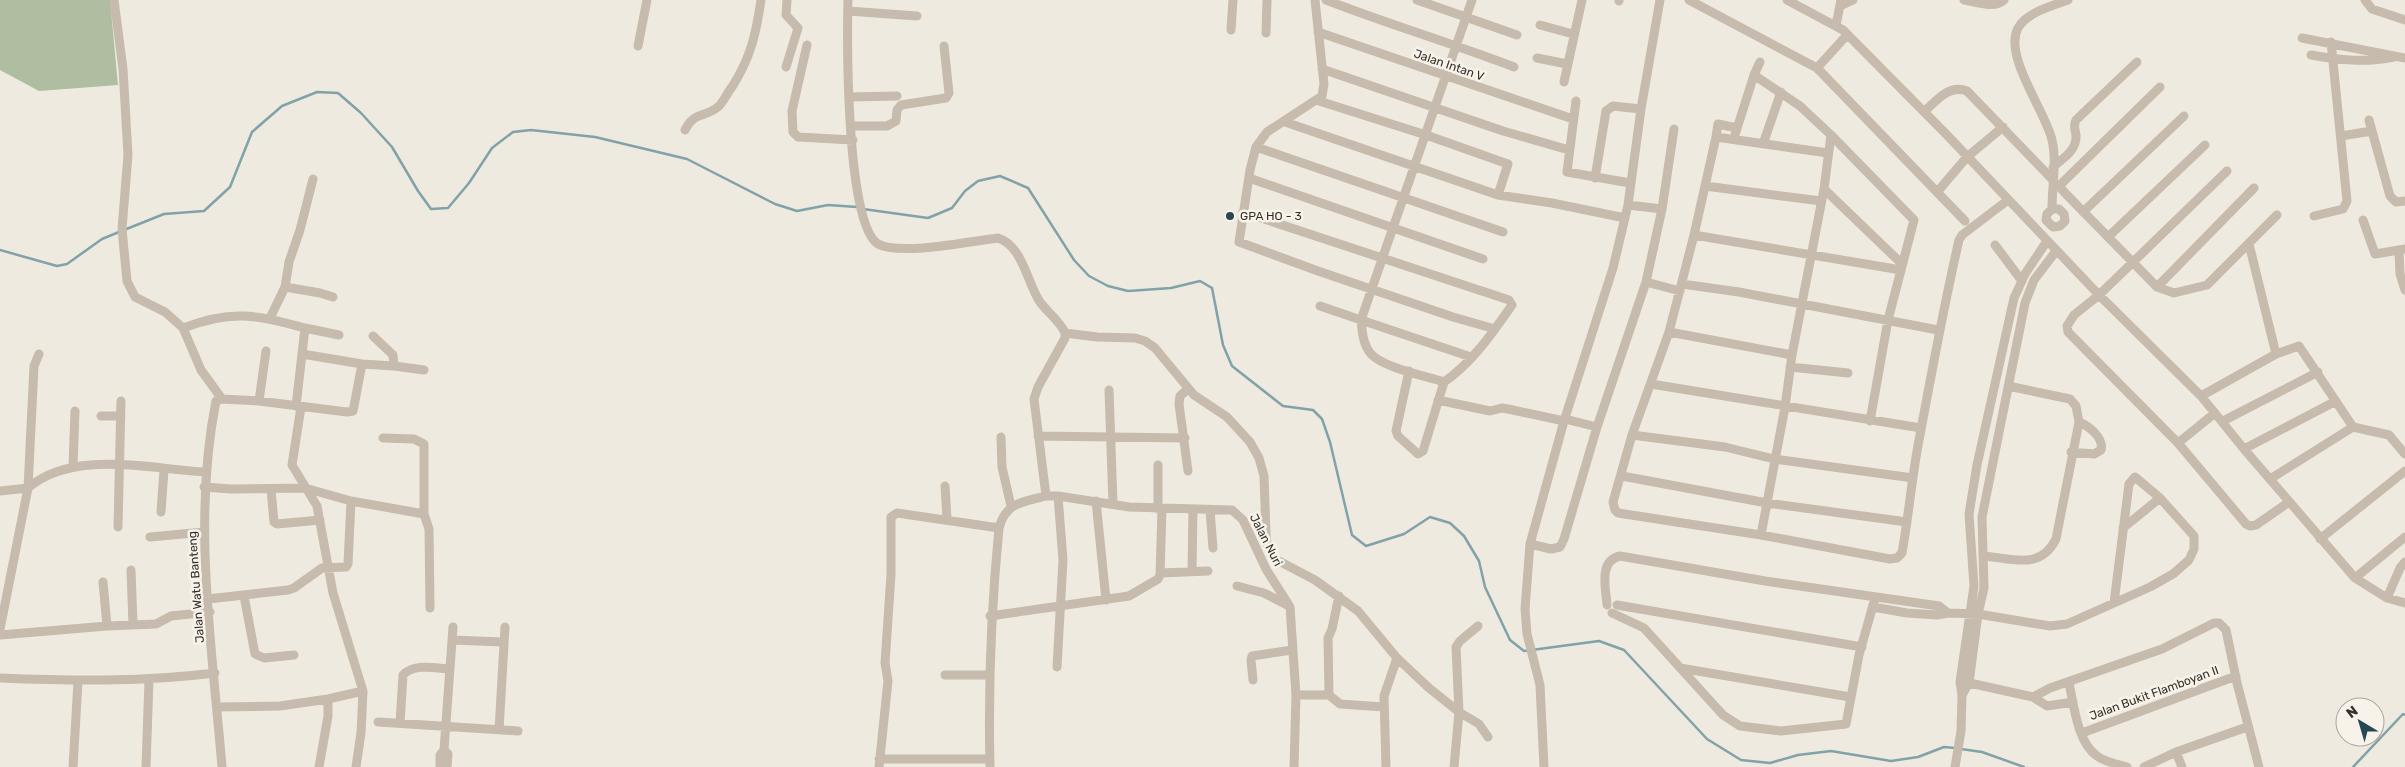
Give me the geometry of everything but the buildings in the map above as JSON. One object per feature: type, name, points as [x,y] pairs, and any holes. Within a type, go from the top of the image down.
[{"type":"street","points":[[114,0],[123,69],[128,155],[122,242],[127,281],[133,295],[138,300],[165,312],[183,328],[201,370],[218,402],[259,401],[347,412],[353,411],[362,364]]},
{"type":"street","points":[[638,46],[647,0]]},
{"type":"street","points":[[685,130],[694,117],[716,109],[721,104],[741,73],[749,59],[755,38],[761,0]]},
{"type":"street","points":[[786,67],[798,28],[786,15],[787,0]]},
{"type":"street","points":[[848,0],[849,97],[858,203],[870,237],[879,245],[891,248],[915,248],[998,238],[1005,240],[1019,258],[1030,285],[1041,303],[1065,333],[1065,338],[1034,399],[1046,496]]},
{"type":"street","points":[[1231,30],[1233,0]]},
{"type":"street","points":[[1266,33],[1268,0]]},
{"type":"street","points":[[1315,0],[1322,69],[1322,96],[1267,132],[1256,146],[1238,235],[1239,242],[1242,245],[1452,317],[1495,329]]},
{"type":"street","points":[[1326,0],[1413,33],[1457,46],[1514,67]]},
{"type":"street","points":[[1417,0],[1518,35]]},
{"type":"street","points":[[1444,382],[1382,362],[1371,354],[1364,341],[1361,320],[1472,0]]},
{"type":"street","points":[[1564,82],[1573,34],[1582,0]]},
{"type":"street","points":[[1544,767],[1540,685],[1527,634],[1525,609],[1530,544],[1564,420],[1613,268],[1625,218],[1660,0]]},
{"type":"street","points":[[1688,0],[1817,68],[1965,221]]},
{"type":"street","points":[[1788,0],[1836,25],[1924,112],[2098,294],[2201,396],[2320,539],[2355,578],[2387,598],[2405,602]]},
{"type":"street","points":[[1836,25],[1841,3],[1855,0]]},
{"type":"street","points":[[1964,0],[1994,5],[2004,0]]},
{"type":"street","points":[[1956,766],[1961,731],[1962,695],[1960,682],[1984,588],[1982,517],[1990,466],[2024,303],[2052,246],[2053,227],[2046,220],[2047,214],[2052,209],[2056,182],[2053,167],[2052,139],[2024,80],[2017,55],[2016,37],[2018,28],[2034,13],[2068,0]]},
{"type":"street","points":[[2365,0],[2372,9],[2405,20]]},
{"type":"street","points":[[848,11],[917,16]]},
{"type":"street","points":[[1540,25],[1573,34]]},
{"type":"street","name":"Jalan Intan V","points":[[1318,32],[1445,77],[1573,119]]},
{"type":"street","points":[[1817,68],[1847,35]]},
{"type":"street","points":[[2302,38],[2402,57]]},
{"type":"street","points":[[2314,216],[2343,209],[2346,206],[2347,192],[2331,42]]},
{"type":"street","points":[[807,44],[792,111],[793,132],[798,137],[853,140]]},
{"type":"street","points":[[852,126],[887,126],[896,121],[897,110],[900,105],[946,98],[949,93],[944,46]]},
{"type":"street","points":[[2310,56],[2334,59],[2377,60],[2402,57]]},
{"type":"street","points":[[1537,58],[1567,64]]},
{"type":"street","points":[[1734,138],[1760,62]]},
{"type":"street","points":[[2053,167],[2070,153],[2074,146],[2076,138],[2073,124],[2076,120],[2137,62]]},
{"type":"street","points":[[1322,69],[1569,150]]},
{"type":"street","points":[[1754,75],[1800,106],[1914,220],[1888,320],[1870,421]]},
{"type":"street","points":[[2056,182],[2160,86]]},
{"type":"street","points":[[1924,112],[1949,91],[1959,88],[1966,91],[2157,287],[2174,293],[2207,285],[2277,214]]},
{"type":"street","points":[[1763,144],[1781,92]]},
{"type":"street","points":[[849,97],[897,96]]},
{"type":"street","points":[[1316,100],[1426,135],[1508,164],[1498,195]]},
{"type":"street","points":[[1576,101],[1567,172],[1630,183]]},
{"type":"street","points":[[1595,178],[1606,111],[1613,106],[1622,105],[1641,109]]},
{"type":"street","points":[[2083,212],[2184,116]]},
{"type":"street","points":[[2370,120],[2390,196],[2396,202],[2405,201]]},
{"type":"street","points":[[1285,122],[1498,195],[1552,203],[1625,218]]},
{"type":"street","points":[[1737,128],[1718,124],[1694,235],[1669,332],[1632,435],[1622,476],[1613,502],[1618,513],[1761,535],[1894,559],[1902,553],[1938,330],[1959,240],[1962,235],[2008,200]]},
{"type":"street","points":[[1938,191],[1967,157],[2003,127]]},
{"type":"street","points":[[1530,544],[1551,549],[1560,547],[1562,544],[1597,428],[1646,282],[1662,209],[1674,129]]},
{"type":"street","points":[[2341,136],[2372,131]]},
{"type":"street","points":[[1716,136],[1828,153]]},
{"type":"street","points":[[1761,535],[1785,407],[1792,355],[1824,189],[1831,136]]},
{"type":"street","points":[[2108,237],[2205,145]]},
{"type":"street","points":[[1256,146],[1503,232]]},
{"type":"street","points":[[2227,171],[2133,262],[2074,315],[2067,326],[2068,332],[2178,443],[2250,526],[2256,525],[2289,502]]},
{"type":"street","points":[[1249,178],[1483,259]]},
{"type":"street","points":[[270,318],[285,287],[289,262],[300,230],[313,179]]},
{"type":"street","points":[[1705,186],[1821,201]]},
{"type":"street","points":[[2157,287],[2254,188]]},
{"type":"street","points":[[1824,189],[1902,267]]},
{"type":"street","points":[[1628,205],[1662,209]]},
{"type":"street","points":[[2052,209],[2059,209],[2065,217],[2063,224],[2053,227]]},
{"type":"street","points":[[1243,212],[1509,300],[1512,306],[1495,329],[1471,357],[1444,382],[1424,451],[1418,454],[1398,436],[1396,431],[1409,371]]},
{"type":"street","points":[[2363,220],[2375,254],[2402,250],[2400,274],[2405,290]]},
{"type":"street","points":[[1694,235],[1902,267]]},
{"type":"street","points":[[2249,244],[2276,354]]},
{"type":"street","points":[[1995,245],[2022,281]]},
{"type":"street","points":[[1962,695],[1970,683],[1978,614],[1969,514],[1977,465],[2010,316],[2022,281],[2052,246]]},
{"type":"street","points":[[1646,282],[1802,304],[1938,330]]},
{"type":"street","points":[[285,287],[320,293],[333,298]]},
{"type":"street","points":[[1320,306],[1471,357]]},
{"type":"street","points":[[183,328],[222,316],[250,315],[339,335]]},
{"type":"street","points":[[2010,316],[2021,319]]},
{"type":"street","points":[[305,328],[292,465],[302,488],[317,506],[325,567],[359,692],[361,732],[356,767]]},
{"type":"street","points":[[1669,332],[1792,355]]},
{"type":"street","points":[[1065,333],[1097,337],[1135,338],[1145,341],[1154,348],[1186,391],[1227,417],[1250,442],[1259,458],[1264,476],[1263,547],[1275,559],[1315,580],[1364,617],[1397,658],[1429,688],[1459,712],[1479,724],[1488,737]]},
{"type":"street","points":[[373,336],[394,355],[394,366]]},
{"type":"street","points":[[2201,396],[2276,354],[2299,346],[2353,427],[2390,435],[2405,454]]},
{"type":"street","points":[[259,401],[266,351]]},
{"type":"street","points":[[0,629],[28,488],[34,366],[39,354]]},
{"type":"street","points":[[302,354],[362,364],[424,370]]},
{"type":"street","points":[[1790,367],[1848,374]]},
{"type":"street","points":[[2223,421],[2318,372]]},
{"type":"street","points":[[1650,384],[1921,428]]},
{"type":"street","points":[[1983,556],[2033,560],[2047,554],[2056,539],[2071,452],[2079,422],[2076,406],[2070,399],[2008,386]]},
{"type":"street","points":[[1109,390],[1113,504]]},
{"type":"street","points":[[1186,391],[1180,396],[1179,404],[1188,471]]},
{"type":"street","points":[[1438,400],[1490,411],[1508,408],[1597,428]]},
{"type":"street","points":[[118,527],[121,401]]},
{"type":"street","name":"Jalan Watu Banteng","points":[[218,402],[205,472],[204,532],[222,767]]},
{"type":"street","points":[[2244,449],[2336,402]]},
{"type":"street","points":[[73,466],[75,411]]},
{"type":"street","points":[[2178,443],[2215,413]]},
{"type":"street","points":[[101,416],[121,416]]},
{"type":"street","points":[[2071,452],[2094,454],[2101,450],[2100,440],[2088,426],[2079,422]]},
{"type":"street","points":[[2270,479],[2353,427]]},
{"type":"street","points":[[1632,435],[1726,447],[1774,459],[1913,478]]},
{"type":"street","points":[[1038,436],[1185,438]]},
{"type":"street","points":[[999,528],[897,513],[889,520],[891,574],[885,663],[888,681],[879,763],[990,763],[988,675],[990,616],[999,528],[1001,521],[1012,506],[1002,468],[1001,437]]},
{"type":"street","points":[[383,438],[414,439],[424,444],[424,514],[430,530],[430,608]]},
{"type":"street","points":[[0,491],[28,488],[58,469],[73,466],[121,464],[164,470],[205,472]]},
{"type":"street","points":[[990,616],[1129,596],[1158,579],[1160,572],[1160,509],[1158,465]]},
{"type":"street","points":[[1977,465],[1990,466]]},
{"type":"street","points":[[161,512],[164,470]]},
{"type":"street","points":[[2320,539],[2405,471]]},
{"type":"street","points":[[1622,476],[1767,503],[1908,522]]},
{"type":"street","points":[[1874,602],[1850,696],[1846,724],[1780,731],[1759,730],[1740,726],[1723,714],[1644,628],[1612,608],[1605,570],[1611,560],[1620,556],[1874,602],[1915,614],[1937,616],[1948,612],[1978,614],[2050,626],[2067,624],[2114,603],[2173,574],[2189,560],[2194,549],[2194,536],[2160,498],[2137,478],[2132,479],[2129,484],[2114,603]]},
{"type":"street","points":[[945,486],[946,519]]},
{"type":"street","points":[[204,487],[302,488],[351,501],[424,514]]},
{"type":"street","points":[[271,489],[274,522],[283,524],[318,521]]},
{"type":"street","name":"Jalan Nuri","points":[[1012,506],[1046,496],[1058,496],[1160,509],[1232,510],[1238,514],[1263,547],[1266,569],[1290,606]]},
{"type":"street","points":[[1057,667],[1063,560],[1058,496]]},
{"type":"street","points":[[2123,528],[2160,498]]},
{"type":"street","points":[[208,599],[244,596],[294,588],[325,567],[342,568],[348,564],[351,501]]},
{"type":"street","points":[[1096,501],[1106,600]]},
{"type":"street","points":[[1192,571],[1193,510]]},
{"type":"street","points":[[1210,510],[1213,548]]},
{"type":"street","points":[[150,537],[204,532]]},
{"type":"street","points":[[2355,578],[2405,537]]},
{"type":"street","points":[[2387,598],[2400,568],[2405,562]]},
{"type":"street","points":[[131,570],[133,625]]},
{"type":"street","points":[[1160,572],[1208,571]]},
{"type":"street","points":[[103,582],[107,626]]},
{"type":"street","points":[[1236,586],[1264,593],[1290,606],[1296,695],[1294,767]]},
{"type":"street","points":[[244,596],[255,654],[264,658],[294,656]]},
{"type":"street","points":[[1329,695],[1328,638],[1332,629],[1338,596]]},
{"type":"street","points":[[1874,602],[1939,606],[1948,612]]},
{"type":"street","points":[[1915,614],[1918,604]]},
{"type":"street","points":[[1612,608],[1742,625],[1862,647]]},
{"type":"street","points":[[0,635],[156,624],[171,616],[210,612]]},
{"type":"street","points":[[2033,697],[2050,688],[2069,683],[2162,649],[2214,623],[2219,623],[2226,630],[2247,727],[2259,767]]},
{"type":"street","points":[[1454,767],[1459,712],[1456,647],[1460,640],[1478,626]]},
{"type":"street","points":[[440,767],[440,755],[444,750],[453,627]]},
{"type":"street","points":[[499,730],[505,627]]},
{"type":"street","points":[[452,640],[503,642]]},
{"type":"street","points":[[1252,680],[1252,656],[1292,650]]},
{"type":"street","points":[[1386,767],[1384,707],[1386,688],[1397,658]]},
{"type":"street","points":[[400,723],[403,675],[414,667],[449,668]]},
{"type":"street","points":[[1680,668],[1850,696]]},
{"type":"street","points":[[0,678],[78,682],[149,680],[215,673]]},
{"type":"street","points":[[945,675],[988,675]]},
{"type":"street","name":"Jalan Bukit Flamboyan II","points":[[2082,733],[2236,676]]},
{"type":"street","points":[[146,767],[149,680]]},
{"type":"street","points":[[73,767],[78,682]]},
{"type":"street","points":[[1960,682],[2033,697],[2047,706],[2073,702]]},
{"type":"street","points":[[2069,683],[2082,733],[2095,754],[2127,767]]},
{"type":"street","points":[[217,707],[280,706],[359,692]]},
{"type":"street","points":[[1296,695],[1329,695],[1340,704],[1384,707]]},
{"type":"street","points":[[319,767],[328,716],[328,699]]},
{"type":"street","points":[[378,722],[518,731]]},
{"type":"street","points":[[2145,767],[2176,752],[2247,727]]},
{"type":"street","points":[[444,750],[448,754],[447,767]]},
{"type":"street","points":[[2176,752],[2182,767]]},
{"type":"green space","points":[[0,0],[110,0],[118,85],[39,91],[0,70]]},
{"type":"waterway","points":[[124,230],[164,214],[204,211],[230,187],[252,132],[282,106],[317,92],[338,93],[361,113],[392,147],[431,209],[448,208],[469,183],[492,148],[513,132],[531,130],[595,137],[687,159],[775,204],[797,211],[828,205],[857,207]]},
{"type":"waterway","points":[[863,209],[928,218],[952,208],[965,191],[978,181],[1000,176],[1028,188],[1074,260],[1089,276],[1108,286],[1128,291],[1171,288],[1200,281],[1212,288],[1223,345],[1232,366],[1283,406],[1313,410],[1322,419],[1330,442],[1352,535],[1366,546],[1404,534],[1430,517],[1450,523],[1464,536],[1479,561],[1485,587],[1510,640],[1524,651],[1599,641],[1624,650],[1707,739],[1741,760],[1770,763],[1798,755],[1831,751],[1891,761],[1918,757],[1944,747],[1955,748]]},
{"type":"waterway","points":[[0,250],[57,266],[67,264],[102,239],[119,232]]},
{"type":"waterway","points":[[2353,767],[2403,714],[2405,715]]},
{"type":"waterway","points":[[1961,749],[1982,752],[2024,767]]},
{"type":"place","name":"GPA HO - 3","points":[[1230,216]]}]
